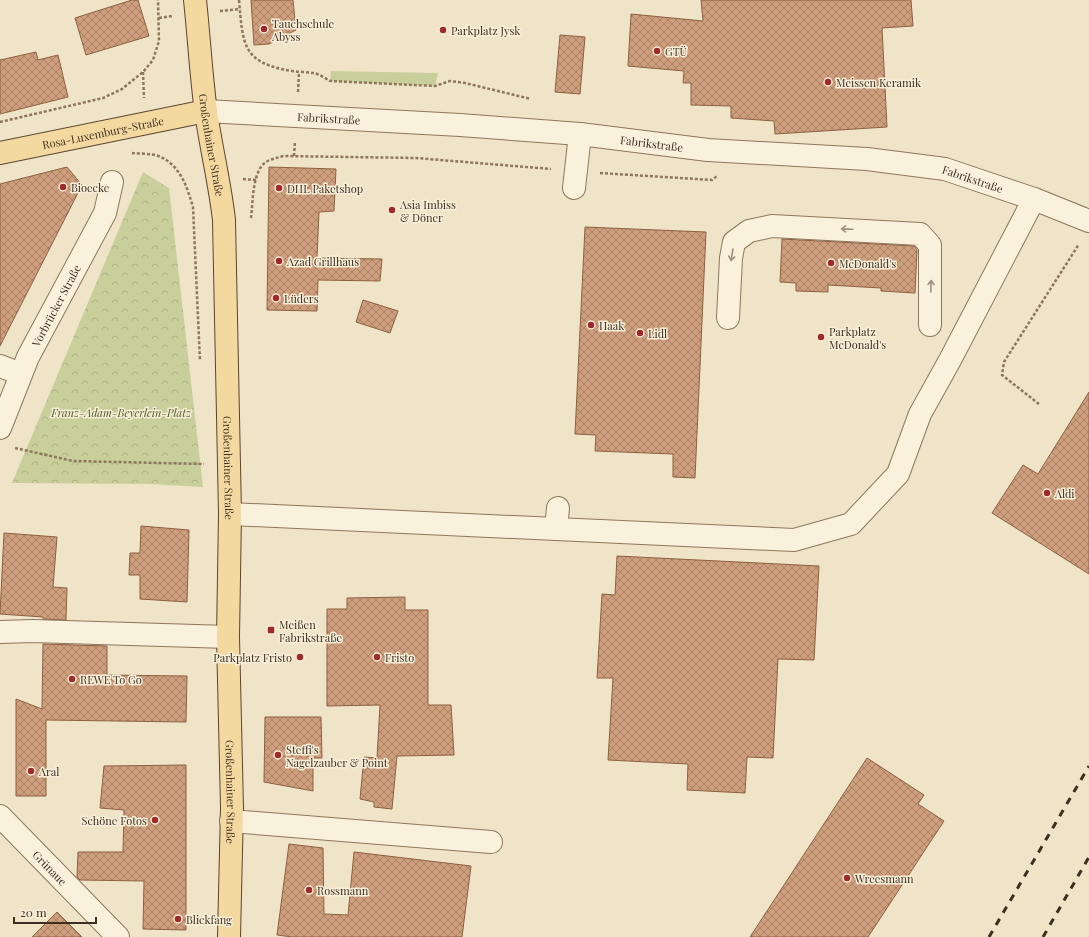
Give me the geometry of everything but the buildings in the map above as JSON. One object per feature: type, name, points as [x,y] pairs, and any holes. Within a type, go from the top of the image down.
[{"type":"main road","name":"Großenhainer Straße","points":[[195,0],[206,111],[224,220],[230,514],[228,637],[231,820],[228,937]]},
{"type":"main road","name":"Rosa-Luxemburg-Straße","points":[[0,153],[206,111]]},
{"type":"street","name":"Fabrikstraße","points":[[206,111],[460,125],[580,134],[708,150],[867,159],[945,169],[1034,199],[1089,221]]},
{"type":"street","points":[[574,179],[580,134]]},
{"type":"street","name":"Vorbrücker Straße","points":[[0,428],[28,357],[105,213],[112,182]]},
{"type":"street","points":[[230,514],[557,519],[794,540],[850,524],[898,474],[920,414],[954,354],[1034,199]]},
{"type":"street","points":[[728,318],[731,258],[734,242],[749,231],[772,226],[920,234],[930,245],[930,325]]},
{"type":"street","points":[[0,366],[21,374]]},
{"type":"street","points":[[0,632],[33,631],[228,637]]},
{"type":"street","name":"Grünaue","points":[[0,816],[118,937]]},
{"type":"street","points":[[231,820],[491,842]]},
{"type":"path","points":[[0,122],[103,98],[122,89],[143,72],[153,60],[159,41],[158,0]]},
{"type":"path","points":[[239,0],[246,48],[263,64],[278,69],[315,73],[330,81],[435,86],[450,81],[465,83],[531,99]]},
{"type":"path","points":[[129,153],[160,157],[171,164],[182,177],[187,186],[193,206],[197,331],[200,362]]},
{"type":"path","points":[[256,180],[258,170],[265,162],[283,156],[416,158],[574,179],[712,180],[718,176]]},
{"type":"path","points":[[1039,404],[1002,375],[1004,362],[1081,241]]},
{"type":"path","points":[[14,448],[72,462],[228,464]]},
{"type":"green space","points":[[331,71],[438,73],[435,86],[330,81]]},
{"type":"green space","name":"Franz-Adam-Beyerlein-Platz","points":[[143,172],[169,188],[203,487],[149,484],[12,483]]},
{"type":"railway","points":[[989,937],[1089,766]]},
{"type":"railway","points":[[1043,937],[1089,857]]},
{"type":"place","name":"Tauchschule Abyss","points":[[264,29]]},
{"type":"place","name":"Parkplatz Jysk","points":[[443,30]]},
{"type":"place","name":"GTÜ","points":[[657,51]]},
{"type":"place","name":"Meissen Keramik","points":[[828,82]]},
{"type":"place","name":"Bioecke","points":[[63,187]]},
{"type":"place","name":"DHL Paketshop","points":[[279,188]]},
{"type":"place","name":"Asia Imbiss & Döner","points":[[392,210]]},
{"type":"place","name":"Azad Grillhaus","points":[[279,261]]},
{"type":"place","name":"McDonald's","points":[[831,263]]},
{"type":"place","name":"Lüders","points":[[276,298]]},
{"type":"place","name":"Haak","points":[[591,325]]},
{"type":"place","name":"Lidl","points":[[640,333]]},
{"type":"place","name":"Parkplatz McDonald's","points":[[821,337]]},
{"type":"place","name":"Aldi","points":[[1047,493]]},
{"type":"place","name":"Meißen Fabrikstraße","points":[[271,630]]},
{"type":"place","name":"Parkplatz Fristo","points":[[300,657]]},
{"type":"place","name":"Fristo","points":[[377,657]]},
{"type":"place","name":"REWE To Go","points":[[72,679]]},
{"type":"place","name":"Steffi's Nagelzauber & Point","points":[[278,755]]},
{"type":"place","name":"Aral","points":[[31,771]]},
{"type":"place","name":"Schöne Fotos","points":[[155,820]]},
{"type":"place","name":"Wreesmann","points":[[847,878]]},
{"type":"place","name":"Rossmann","points":[[309,890]]},
{"type":"place","name":"Blickfang","points":[[178,919]]}]
